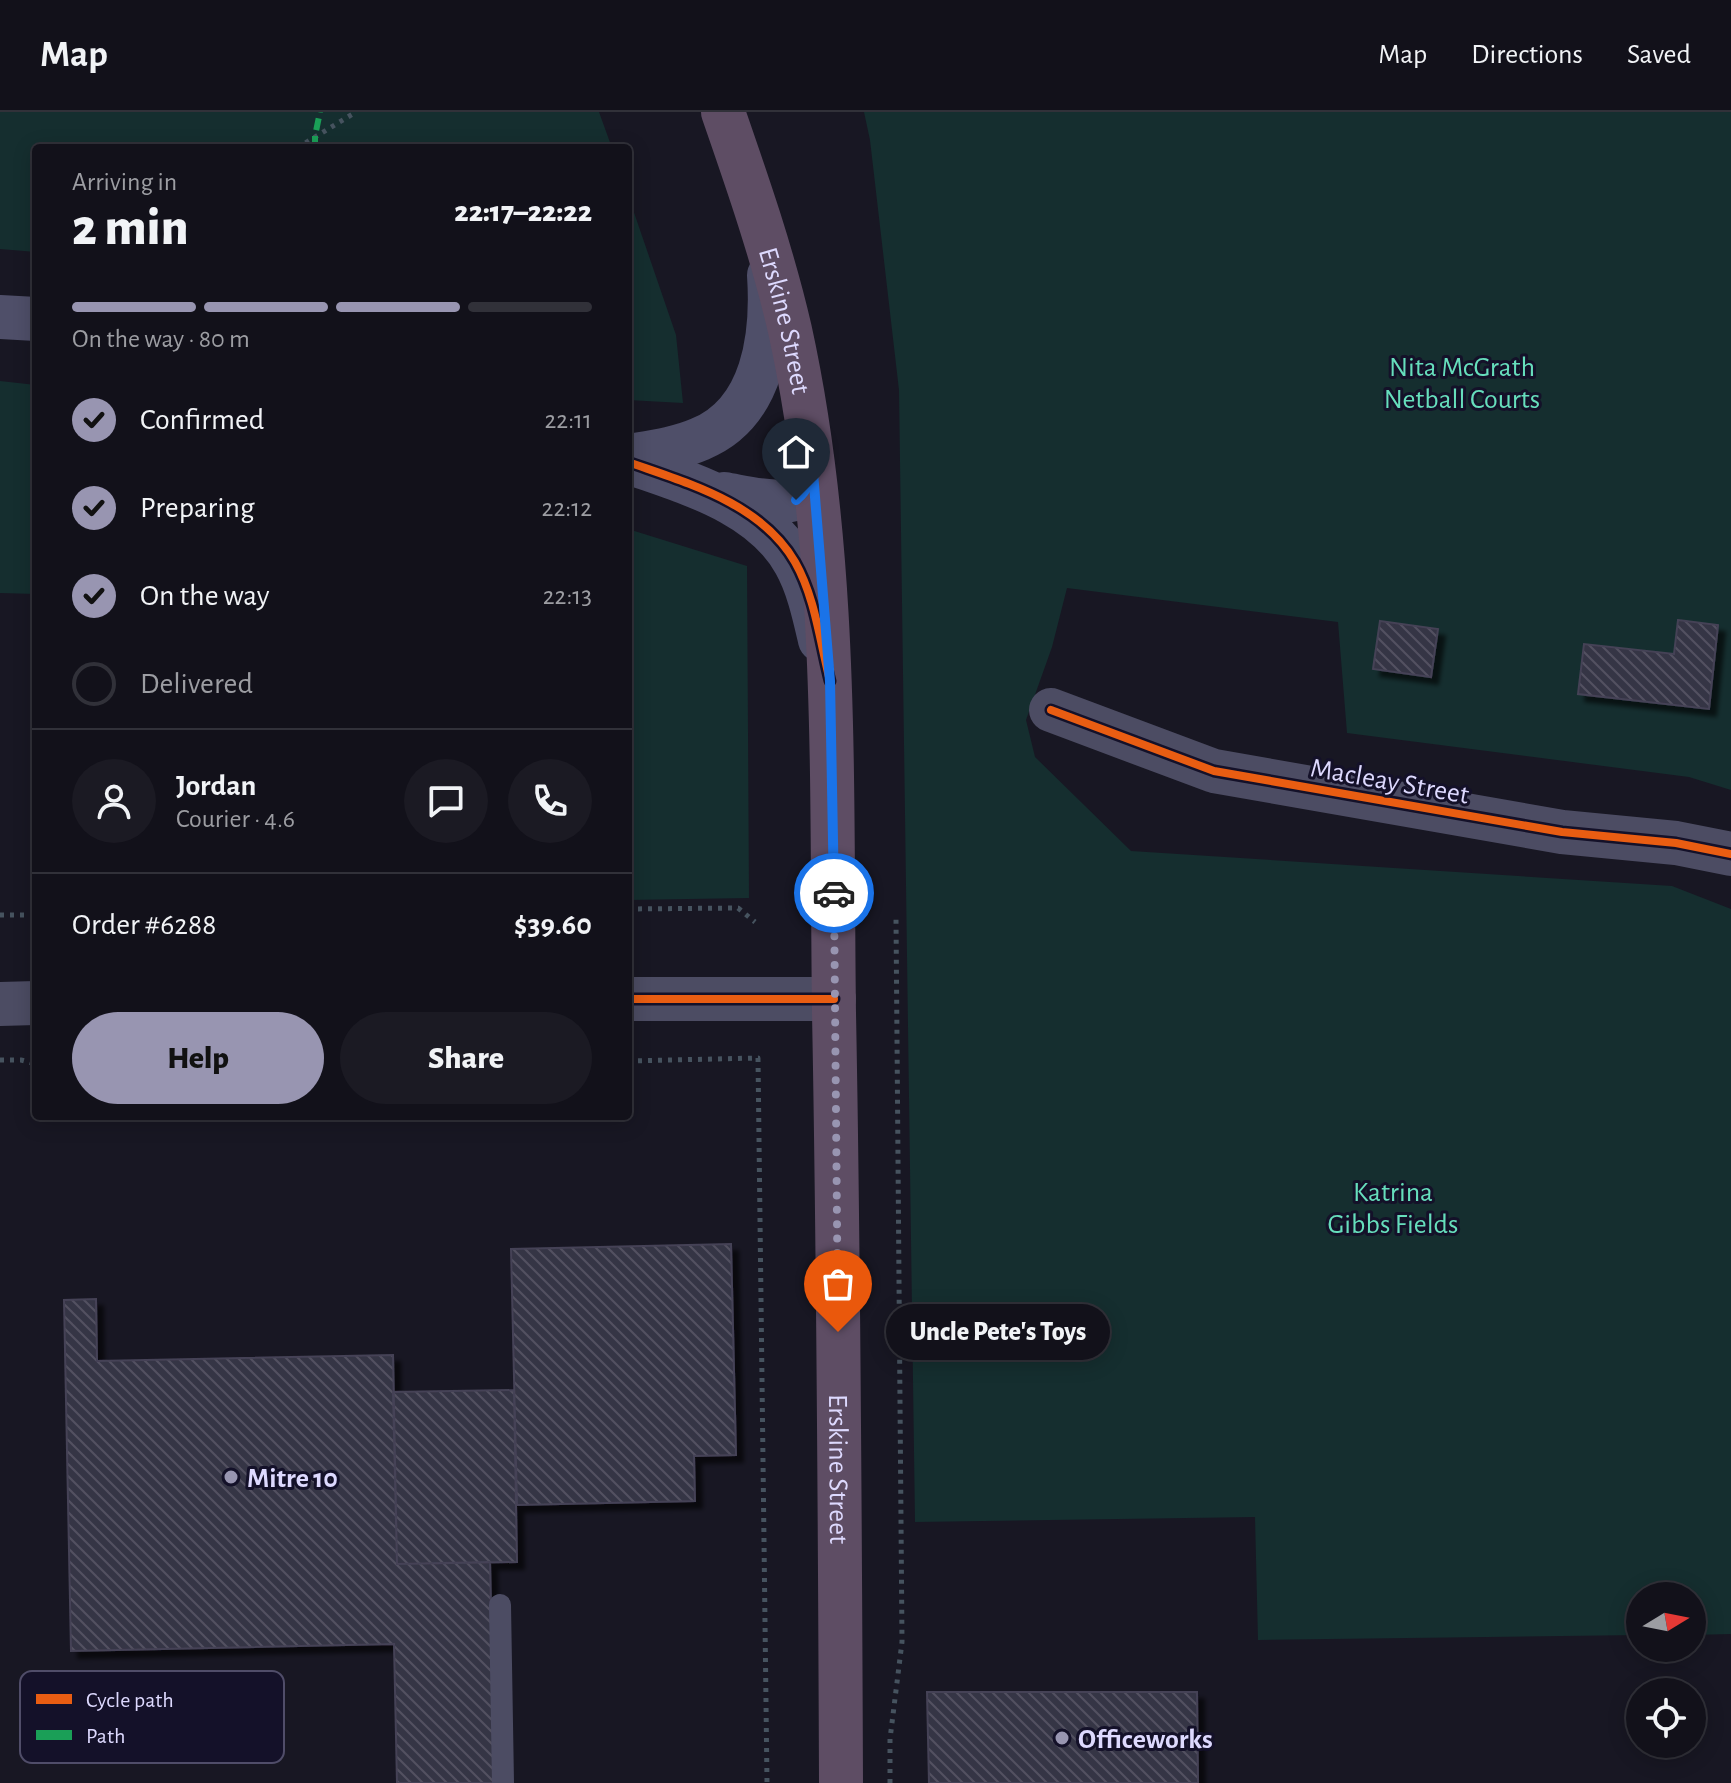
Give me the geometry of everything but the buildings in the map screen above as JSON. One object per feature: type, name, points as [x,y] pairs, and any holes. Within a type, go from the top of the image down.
[{"type":"highway","name":"Erskine Street","points":[[723,112],[766,238],[790,330],[812,460],[830,681],[841,1783]]},
{"type":"street","points":[[632,458],[703,438],[734,418],[753,389],[770,320],[766,238]]},
{"type":"street","points":[[0,317],[32,319]]},
{"type":"street","points":[[709,492],[768,501],[796,500],[805,493],[812,460]]},
{"type":"street","points":[[632,461],[709,492],[749,514],[774,535],[795,562],[808,595],[830,681]]},
{"type":"street","name":"Macleay Street","points":[[1051,710],[1214,771],[1562,832],[1676,843],[1731,854]]},
{"type":"street","points":[[632,999],[834,999]]},
{"type":"street","points":[[0,1004],[32,1003]]},
{"type":"lane","points":[[500,1605],[503,1783]]},
{"type":"path","points":[[304,144],[356,112]]},
{"type":"path","points":[[632,909],[738,908],[755,922]]},
{"type":"path","points":[[0,915],[32,915]]},
{"type":"path","points":[[890,1783],[890,1739],[902,1642],[896,919]]},
{"type":"path","points":[[632,1061],[758,1058],[767,1783]]},
{"type":"path","points":[[0,1060],[32,1063]]},
{"type":"green space","points":[[0,112],[599,112],[611,144],[32,144],[32,252],[0,249]]},
{"type":"green space","points":[[864,112],[1731,112],[1731,790],[1689,777],[1347,733],[1338,622],[1067,588],[1052,647],[1026,720],[1035,757],[1131,851],[1672,886],[1731,909],[1731,1634],[1706,1635],[1706,1582],[1626,1582],[1626,1635],[1258,1640],[1255,1517],[915,1522],[899,390],[870,140]]},
{"type":"green space","points":[[632,207],[676,335],[683,403],[632,400]]},
{"type":"green space","points":[[0,381],[32,385],[32,594],[0,593]]},
{"type":"green space","points":[[632,530],[747,566],[749,898],[632,900]]},
{"type":"marked path","points":[[315,144],[320,112]]},
{"type":"cycle path","points":[[632,463],[721,498],[763,524],[780,542],[795,562],[808,590],[830,681]]},
{"type":"cycle path","points":[[1051,710],[1214,771],[1562,832],[1676,843],[1731,854]]},
{"type":"cycle path","points":[[632,999],[834,999]]},
{"type":"way so far","points":[[834,893],[838,1332]]},
{"type":"place","name":"Uncle Pete's Toys","points":[[838,1332]]},
{"type":"place","name":"Mitre 10","points":[[231,1477]]},
{"type":"place","name":"Officeworks","points":[[1062,1738]]},
{"type":"route","points":[[796,500],[805,493],[812,460],[830,681],[834,893]]},
{"type":"park label","name":"Nita McGrath Netball Courts","points":[[1462,382]]},
{"type":"park label","name":"Katrina Gibbs Fields","points":[[1393,1207]]}]
